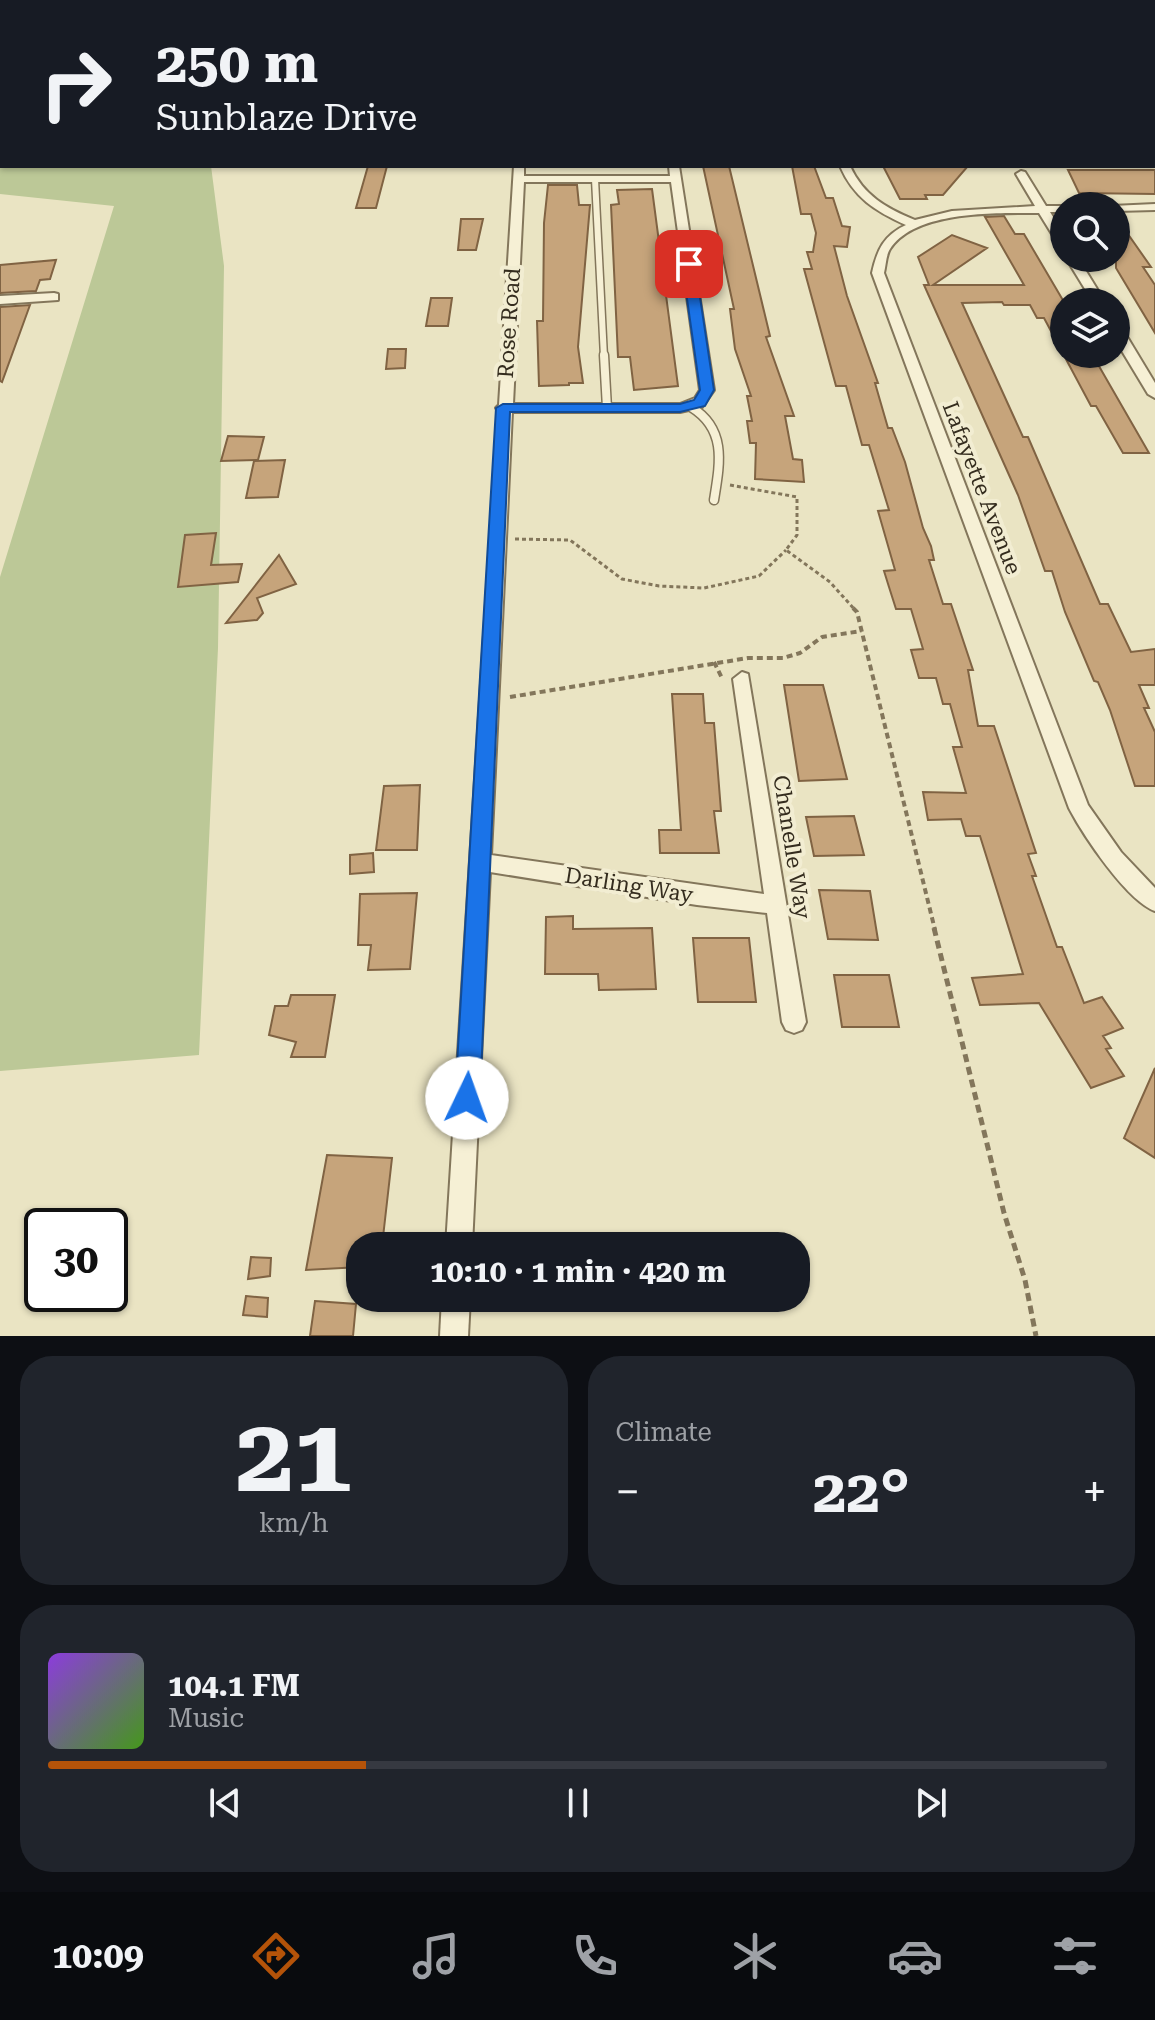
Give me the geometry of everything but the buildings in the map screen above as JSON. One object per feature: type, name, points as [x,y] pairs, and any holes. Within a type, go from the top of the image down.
[{"type":"street","points":[[846,168],[853,186],[862,196],[914,224]]},
{"type":"street","points":[[503,408],[691,407],[700,403],[707,390],[675,172],[595,179],[519,173]]},
{"type":"street","name":"Rose Road","points":[[460,1232],[503,408],[519,173]]},
{"type":"street","points":[[1021,174],[1050,221]]},
{"type":"street","points":[[1130,208],[1155,207]]},
{"type":"street","name":"Lafayette Avenue","points":[[1050,210],[962,213],[914,224],[892,239],[881,252],[878,264],[881,284],[1079,808],[1101,845],[1155,902]]},
{"type":"street","points":[[0,300],[54,297]]},
{"type":"street","points":[[1130,353],[1155,394]]},
{"type":"street","name":"Chanelle Way","points":[[742,679],[794,1022]]},
{"type":"street","name":"Darling Way","points":[[481,862],[697,896],[777,905]]},
{"type":"street","points":[[454,1336],[455,1312]]},
{"type":"lane","points":[[595,179],[607,408]]},
{"type":"lane","points":[[691,407],[712,424],[716,440],[717,484],[714,500]]},
{"type":"path","points":[[497,539],[570,540],[622,579],[686,589],[750,580],[759,576],[797,535],[797,497],[751,487],[717,484]]},
{"type":"path","points":[[786,550],[830,582],[857,612],[1004,1213],[1025,1280],[1036,1336]]},
{"type":"path","points":[[489,698],[541,694],[569,686],[748,658],[783,658],[800,653],[822,637],[861,631]]},
{"type":"green space","points":[[0,168],[211,168],[224,266],[218,648],[199,1055],[0,1071],[0,577],[114,206],[0,194]]},
{"type":"route","points":[[467,1098],[503,408],[680,408],[700,403],[707,390],[689,264]]}]
